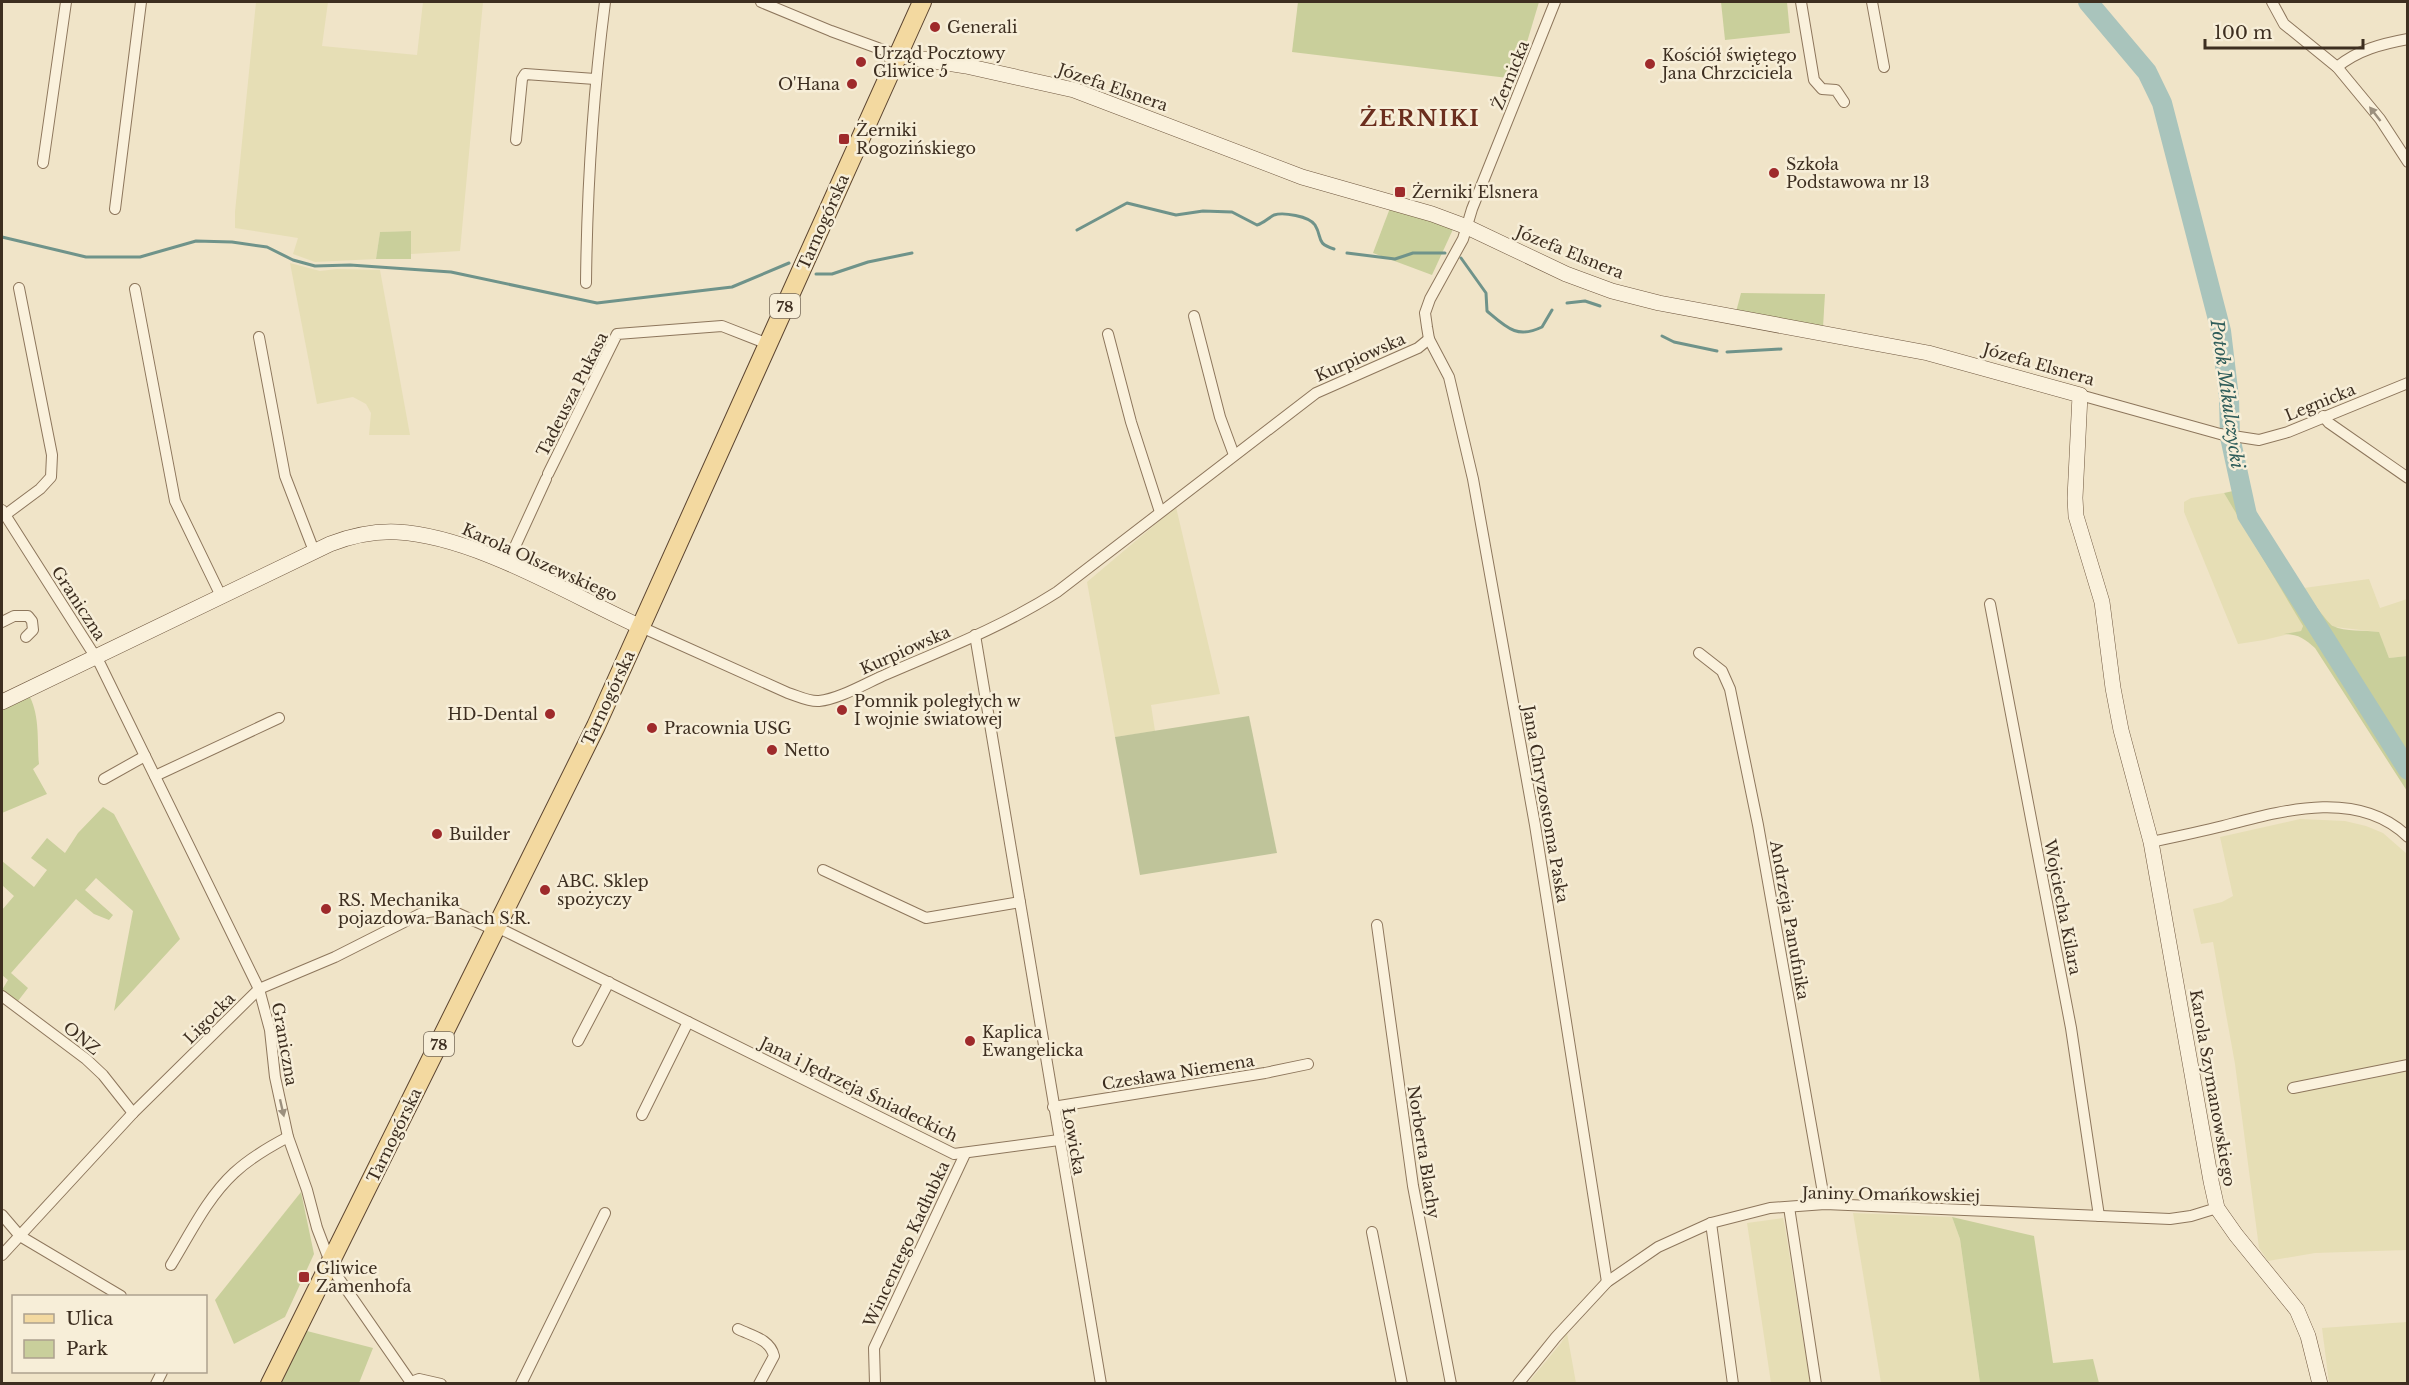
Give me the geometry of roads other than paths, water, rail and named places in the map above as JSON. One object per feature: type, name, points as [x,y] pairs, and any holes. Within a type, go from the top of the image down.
[{"type":"main road","name":"Tarnogórska","points":[[270,1383],[596,726],[922,2]]},
{"type":"street","points":[[43,163],[66,2]]},
{"type":"street","points":[[115,209],[141,2]]},
{"type":"street","points":[[586,283],[587,201],[596,79],[605,2]]},
{"type":"street","points":[[761,2],[897,55]]},
{"type":"street","name":"Żernicka","points":[[1467,227],[1555,2]]},
{"type":"street","points":[[1801,2],[1814,80],[1822,88],[1836,90],[1844,102]]},
{"type":"street","points":[[1872,2],[1884,67]]},
{"type":"street","points":[[2272,2],[2284,24],[2337,67],[2380,119],[2408,162]]},
{"type":"street","points":[[2337,67],[2353,55],[2383,43],[2408,39]]},
{"type":"street","name":"Józefa Elsnera","points":[[897,55],[966,66],[1074,90],[1302,177],[1432,214],[1467,227],[1566,274],[1612,291],[1659,303],[1940,356],[2243,439]]},
{"type":"street","points":[[516,140],[522,79],[525,74],[596,79]]},
{"type":"street","name":"Kurpiowska","points":[[640,627],[788,693],[820,701],[847,692],[1026,611],[1057,592],[1316,393],[1418,348],[1429,339],[1425,313],[1467,227]]},
{"type":"street","name":"Graniczna","points":[[19,288],[52,455],[51,477],[40,489],[3,512],[96,657],[260,989],[270,1030],[274,1077],[288,1137],[307,1190],[317,1228],[342,1283],[412,1383]]},
{"type":"street","points":[[135,289],[175,501],[221,596]]},
{"type":"street","points":[[1194,316],[1220,417],[1234,455]]},
{"type":"street","name":"Tadeusza Pukasa","points":[[507,564],[617,334],[722,326],[768,344]]},
{"type":"street","points":[[1108,334],[1131,422],[1160,512]]},
{"type":"street","points":[[259,337],[285,476],[314,551]]},
{"type":"street","name":"Jana Chryzostoma Paska","points":[[1429,339],[1449,377],[1473,479],[1535,825],[1607,1282]]},
{"type":"street","name":"Legnicka","points":[[2243,439],[2259,440],[2288,432],[2408,383]]},
{"type":"street","name":"Karola Szymanowskiego","points":[[2080,394],[2076,516],[2103,602],[2117,709],[2151,842],[2217,1208],[2297,1310],[2315,1357],[2320,1383]]},
{"type":"street","points":[[2323,416],[2329,423],[2408,478]]},
{"type":"street","name":"Karola Olszewskiego","points":[[2,702],[314,551],[348,537],[395,532],[457,543],[640,627]]},
{"type":"street","name":"Wojciecha Kilara","points":[[1990,604],[2071,1028],[2099,1216]]},
{"type":"street","points":[[2,622],[15,616],[28,616],[32,621],[33,630],[26,637]]},
{"type":"street","name":"Łowicka","points":[[975,635],[1101,1383]]},
{"type":"street","name":"Andrzeja Panufnika","points":[[1699,653],[1722,671],[1730,689],[1758,825],[1825,1204]]},
{"type":"street","points":[[155,776],[279,718]]},
{"type":"street","points":[[104,779],[146,756]]},
{"type":"street","points":[[2151,842],[2289,810],[2314,807],[2334,807],[2379,819],[2400,829],[2408,837]]},
{"type":"street","points":[[823,870],[926,918],[1020,902]]},
{"type":"street","name":"Ligocka","points":[[2,1255],[133,1113],[260,989],[335,957],[422,913],[441,910],[457,913],[496,929]]},
{"type":"street","name":"Norberta Blachy","points":[[1377,925],[1413,1186],[1451,1383]]},
{"type":"street","name":"Jana i Jędrzeja Śniadeckich","points":[[496,929],[609,982],[954,1154],[1059,1140]]},
{"type":"street","points":[[578,1041],[609,982]]},
{"type":"street","name":"ONZ","points":[[2,996],[86,1059],[103,1075],[133,1113]]},
{"type":"street","points":[[642,1115],[688,1022]]},
{"type":"street","name":"Czesława Niemena","points":[[1053,1107],[1308,1064]]},
{"type":"street","points":[[2293,1089],[2408,1065]]},
{"type":"street","points":[[171,1265],[204,1210],[233,1173],[253,1157],[288,1137]]},
{"type":"street","name":"Wincentego Kadłubka","points":[[875,1383],[874,1348],[965,1154]]},
{"type":"street","name":"Janiny Omańkowskiej","points":[[1518,1383],[1556,1336],[1607,1282],[1658,1247],[1711,1223],[1770,1208],[1825,1204],[2170,1219],[2191,1216],[2217,1208]]},
{"type":"street","points":[[1789,1206],[1816,1383]]},
{"type":"street","points":[[521,1383],[605,1213]]},
{"type":"street","points":[[2,1215],[20,1236],[119,1295]]},
{"type":"street","points":[[1711,1223],[1733,1383]]},
{"type":"street","points":[[1372,1232],[1402,1383]]},
{"type":"street","points":[[738,1329],[766,1342],[771,1347],[774,1356],[759,1383]]},
{"type":"street","points":[[412,1383],[419,1379],[441,1383]]},
{"type":"waterway","name":"Potok Mikulczycki","points":[[2088,2],[2147,72],[2162,103],[2221,331],[2229,398],[2230,437],[2247,515],[2408,770]]},
{"type":"waterway","points":[[1077,230],[1127,203],[1176,215],[1203,211],[1232,212],[1257,225],[1274,215],[1289,214],[1312,222],[1324,245],[1334,249]]},
{"type":"waterway","points":[[2,237],[86,257],[140,257],[196,241],[232,242],[267,247],[293,260],[315,266],[350,265],[451,272],[597,303],[732,287],[789,263]]},
{"type":"waterway","points":[[816,274],[832,274],[868,262],[912,253]]},
{"type":"waterway","points":[[1347,253],[1395,259],[1413,253],[1445,253]]},
{"type":"waterway","points":[[1461,258],[1486,293],[1487,311],[1507,327],[1519,332],[1542,327],[1552,310]]},
{"type":"waterway","points":[[1567,303],[1585,301],[1600,306]]},
{"type":"waterway","points":[[1662,336],[1674,342],[1717,351]]},
{"type":"waterway","points":[[1727,352],[1781,349]]},
{"type":"waterway","name":"Potok Mikulczycki","points":[[2225,418],[2230,418]]},
{"type":"place","name":"Generali","points":[[935,27]]},
{"type":"place","name":"Urząd Pocztowy Gliwice 5","points":[[861,62]]},
{"type":"place","name":"Kościół świętego Jana Chrzciciela","points":[[1650,64]]},
{"type":"place","name":"O'Hana","points":[[852,84]]},
{"type":"place","name":"Żerniki Rogozińskiego","points":[[844,139]]},
{"type":"place","name":"Szkoła Podstawowa nr 13","points":[[1774,173]]},
{"type":"place","name":"Żerniki Elsnera","points":[[1400,192]]},
{"type":"place","name":"Pomnik poległych w I wojnie światowej","points":[[842,710]]},
{"type":"place","name":"HD-Dental","points":[[550,714]]},
{"type":"place","name":"Pracownia USG","points":[[652,728]]},
{"type":"place","name":"Netto","points":[[772,750]]},
{"type":"place","name":"Builder","points":[[437,834]]},
{"type":"place","name":"ABC. Sklep spożyczy","points":[[545,890]]},
{"type":"place","name":"RS. Mechanika pojazdowa. Banach S.R.","points":[[326,909]]},
{"type":"place","name":"Kaplica Ewangelicka","points":[[970,1041]]},
{"type":"place","name":"Gliwice Zamenhofa","points":[[304,1277]]},
{"type":"district","name":"ŻERNIKI","points":[[1420,118]]}]
